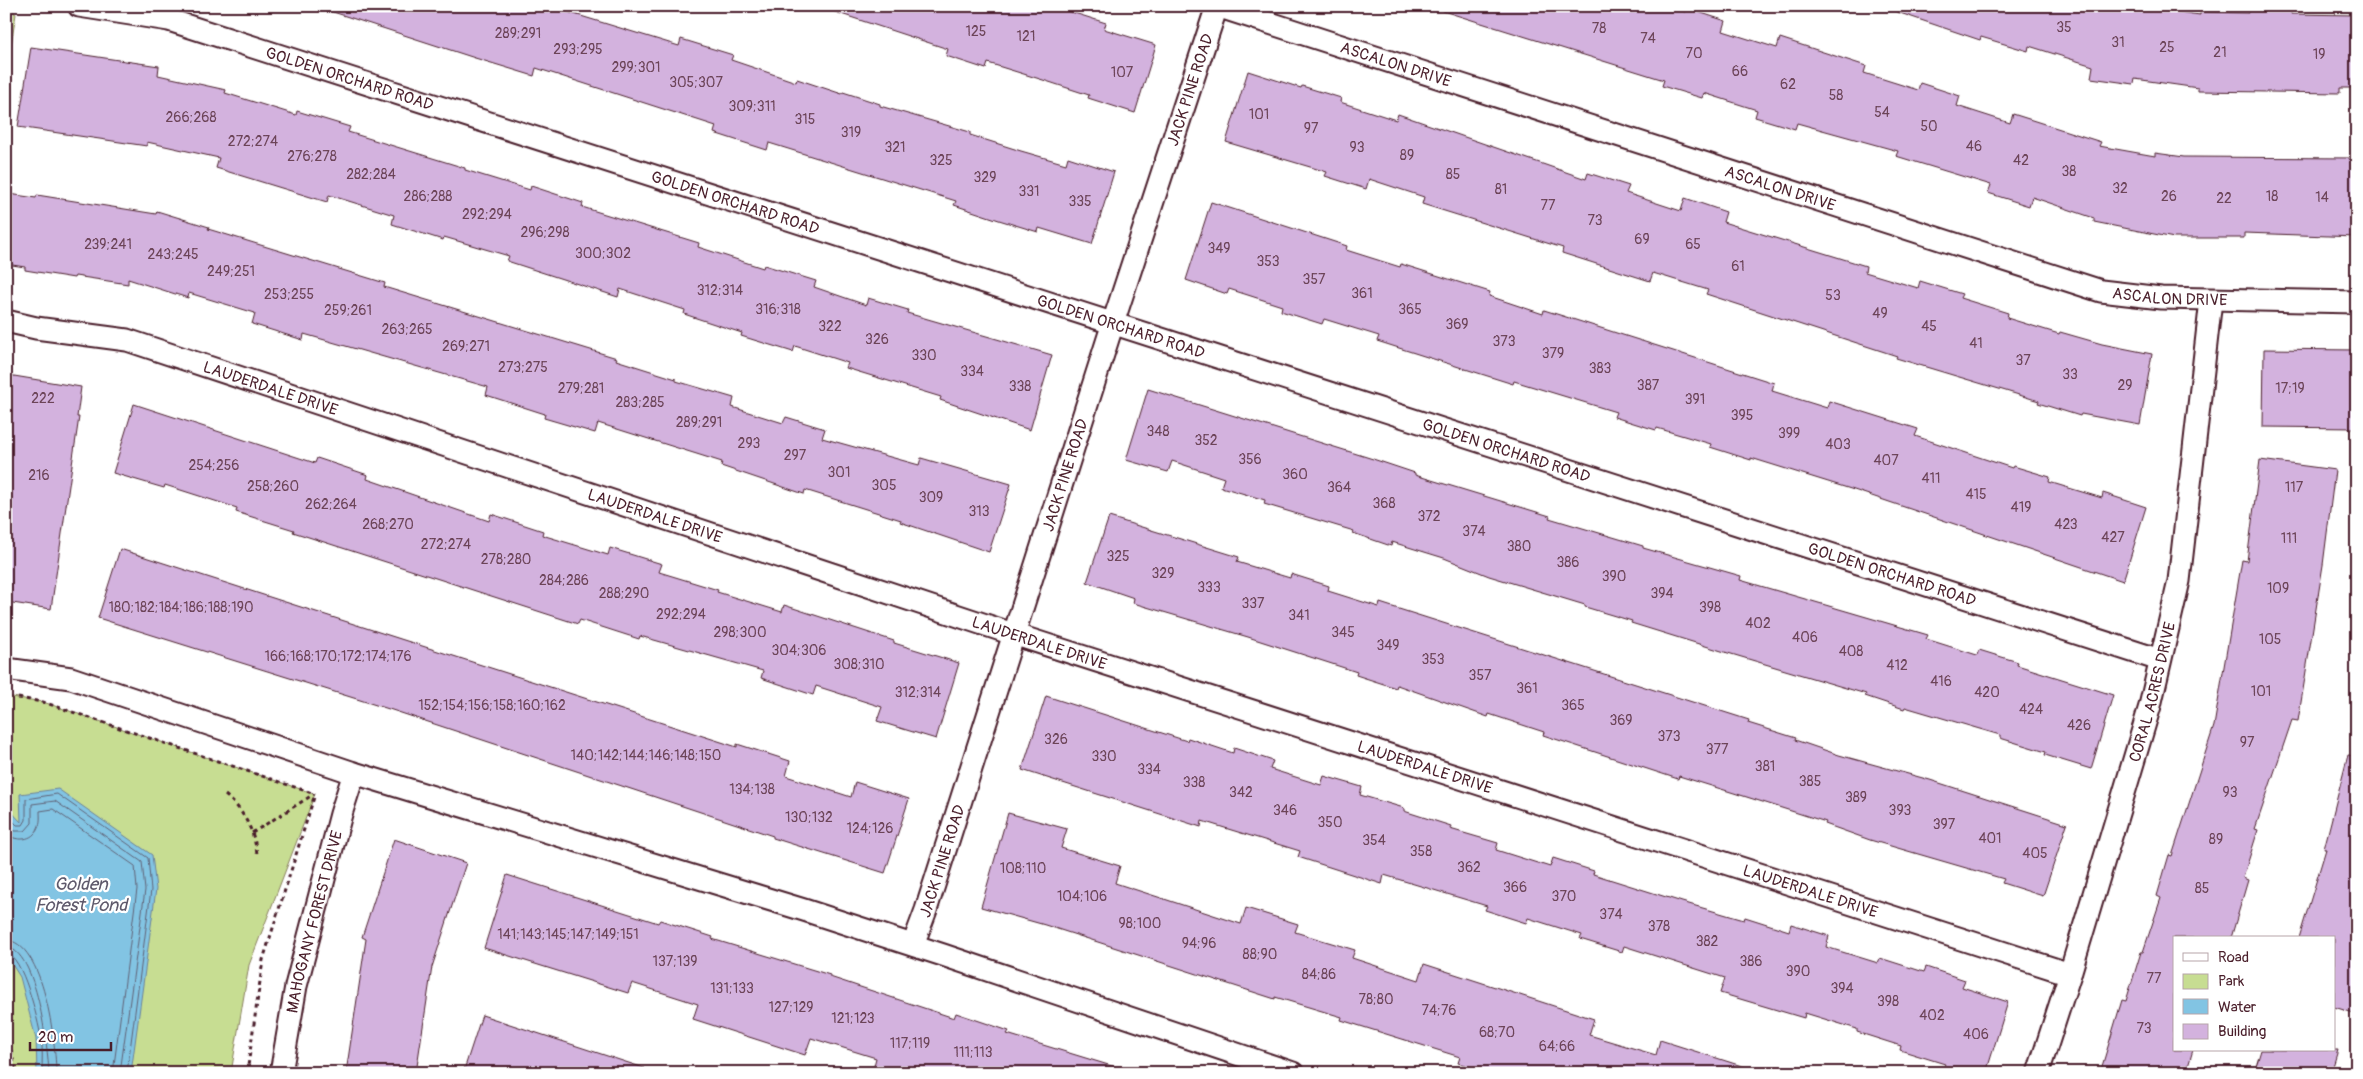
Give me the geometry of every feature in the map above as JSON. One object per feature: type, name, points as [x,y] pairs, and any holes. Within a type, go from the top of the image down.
[{"type":"street","name":"GOLDEN ORCHARD ROAD","points":[[79,6],[168,20],[2160,660]]},
{"type":"street","name":"JACK PINE ROAD","points":[[913,945],[926,910],[1113,323],[1217,6]]},
{"type":"street","name":"ASCALON DRIVE","points":[[1217,6],[2101,291],[2161,298],[2357,302]]},
{"type":"street","name":"CORAL ACRES DRIVE","points":[[2038,1073],[2070,974],[2150,706],[2179,582],[2211,300]]},
{"type":"street","name":"LAUDERDALE DRIVE","points":[[6,321],[36,328],[127,340],[1013,634],[2070,974]]},
{"type":"street","points":[[6,669],[71,678],[354,773],[913,945],[1293,1073]]},
{"type":"street","name":"MAHOGANY FOREST DRIVE","points":[[281,1073],[296,986],[341,814],[354,773]]},
{"type":"path","points":[[15,697],[43,702],[315,794]]},
{"type":"path","points":[[252,833],[315,794]]},
{"type":"path","points":[[247,1073],[263,960],[315,794]]},
{"type":"path","points":[[225,795],[237,804],[252,833],[258,854]]},
{"type":"path","points":[[6,1027],[16,1073]]},
{"type":"green space","points":[[6,6],[16,14],[6,77]]},
{"type":"green space","points":[[6,696],[43,702],[315,794],[249,965],[231,1073],[6,1073]]},
{"type":"water","name":"Golden Forest Pond","points":[[58,789],[152,855],[156,889],[131,1073],[37,1073],[36,1039],[20,977],[6,955],[6,806],[21,822],[20,794]]},
{"type":"building","points":[[331,6],[548,6],[679,46],[681,39],[733,55],[731,60],[796,82],[797,79],[842,94],[843,92],[880,104],[880,106],[970,132],[970,135],[1021,151],[1066,164],[1068,157],[1114,172],[1092,244],[1039,228],[1038,232],[999,220],[954,205],[956,201],[769,143],[767,150],[714,133],[716,126],[536,68],[534,76],[475,58],[330,11]]},
{"type":"building","points":[[833,6],[1052,6],[1106,23],[1104,29],[1156,45],[1135,113],[1088,98],[1089,95],[988,63],[986,69],[946,56],[948,49],[832,11]]},
{"type":"building","points":[[1443,6],[1665,6],[1685,12],[1686,8],[1726,21],[1723,31],[1777,48],[1780,38],[1866,66],[1864,73],[1918,90],[1920,83],[1960,96],[1957,106],[2010,123],[2013,114],[2101,142],[2099,146],[2155,156],[2155,153],[2184,157],[2357,158],[2357,237],[2244,233],[2244,238],[2174,238],[2094,222],[2094,218],[2032,197],[2029,206],[1988,193],[1991,185],[1896,156],[1898,151],[1797,123],[1795,129],[1755,117],[1757,110],[1704,93],[1702,98],[1662,86],[1664,80],[1443,11]]},
{"type":"building","points":[[1894,6],[2136,6],[2200,15],[2200,12],[2249,13],[2249,6],[2291,6],[2291,14],[2357,15],[2357,88],[2340,88],[2340,93],[2198,91],[2198,88],[2135,79],[2134,84],[2091,78],[2093,66],[2029,46],[2028,51],[1981,37],[1980,40],[1894,11]]},
{"type":"building","points":[[31,47],[159,66],[158,75],[226,90],[225,93],[296,115],[297,111],[350,127],[348,132],[530,190],[531,186],[583,203],[582,207],[699,243],[698,247],[763,268],[764,265],[816,281],[814,287],[866,305],[868,298],[908,310],[907,313],[1052,355],[1030,430],[940,400],[941,397],[846,368],[848,363],[795,346],[793,352],[741,336],[742,333],[684,314],[685,310],[620,289],[618,297],[507,261],[509,256],[444,237],[443,240],[392,224],[394,215],[329,195],[327,202],[216,168],[219,158],[147,142],[147,146],[18,127]]},
{"type":"building","points":[[1248,71],[1301,88],[1302,86],[1341,98],[1340,102],[1396,120],[1398,114],[1586,179],[1588,173],[1629,186],[1626,193],[1681,211],[1685,198],[1726,212],[1723,222],[1866,266],[1865,272],[1918,288],[1920,281],[1962,294],[1960,298],[2008,313],[2007,318],[2059,334],[2060,332],[2102,344],[2152,354],[2140,425],[2081,414],[2080,416],[2038,403],[2039,401],[1896,358],[1897,356],[1706,294],[1708,290],[1653,273],[1650,281],[1562,253],[1563,248],[1422,204],[1424,197],[1369,179],[1366,189],[1325,176],[1327,172],[1226,142]]},
{"type":"building","points":[[9,194],[36,198],[37,195],[156,214],[157,211],[209,227],[208,229],[385,283],[384,287],[617,358],[616,360],[676,379],[676,381],[734,398],[732,407],[783,423],[786,417],[825,429],[822,438],[919,465],[921,458],[1011,484],[989,552],[900,522],[901,520],[805,490],[804,494],[721,466],[722,462],[598,423],[595,433],[544,418],[545,414],[486,395],[488,387],[304,334],[303,340],[252,324],[255,313],[189,293],[188,298],[128,279],[128,284],[75,276],[74,278],[25,270],[25,267],[6,264],[6,213]]},
{"type":"building","points":[[1211,202],[1347,246],[1346,250],[1400,267],[1401,264],[1490,292],[1489,296],[1543,314],[1544,310],[1774,383],[1772,391],[1827,408],[1829,401],[1918,429],[1915,436],[2012,468],[2013,466],[2050,477],[2049,482],[2102,498],[2103,493],[2146,507],[2123,581],[1854,490],[1710,447],[1711,444],[1614,417],[1616,412],[1514,381],[1513,384],[1424,356],[1377,341],[1379,336],[1324,319],[1322,324],[1281,311],[1282,306],[1229,289],[1227,294],[1186,280]]},
{"type":"building","points":[[2264,349],[2357,350],[2357,428],[2263,427]]},
{"type":"building","points":[[8,375],[81,387],[77,417],[79,417],[51,609],[6,602],[6,391]]},
{"type":"building","points":[[1148,389],[1373,459],[1415,473],[1415,475],[1550,516],[1549,518],[1643,546],[1643,548],[1741,576],[1740,580],[1928,635],[1926,639],[1977,655],[1979,650],[2018,662],[2017,665],[2113,695],[2091,769],[2045,755],[2046,752],[2000,738],[2000,735],[1905,707],[1904,709],[1865,696],[1866,694],[1631,623],[1632,621],[1489,576],[1444,558],[1392,542],[1391,546],[1353,533],[1354,531],[1264,504],[1265,500],[1221,487],[1224,478],[1172,461],[1168,472],[1126,460]]},
{"type":"building","points":[[134,404],[315,463],[317,458],[368,475],[367,479],[489,521],[491,514],[543,531],[542,535],[608,555],[610,548],[662,564],[659,572],[718,590],[717,592],[782,612],[784,605],[959,663],[936,739],[877,721],[882,707],[816,686],[813,695],[761,678],[763,671],[640,636],[639,639],[580,620],[578,624],[293,532],[294,530],[236,512],[237,508],[165,485],[164,488],[113,473]]},
{"type":"building","points":[[2260,460],[2335,470],[2323,565],[2298,721],[2292,720],[2255,829],[2258,830],[2243,878],[2248,880],[2232,936],[2173,936],[2173,1052],[2192,1052],[2186,1073],[2100,1073],[2122,1000],[2126,1001],[2141,952],[2143,952],[2161,898],[2157,896],[2169,855],[2172,856],[2214,726],[2242,560],[2247,561]]},
{"type":"building","points":[[1109,517],[1239,557],[1237,562],[1290,578],[1291,574],[1329,586],[1328,591],[1379,607],[1380,603],[1749,720],[1748,723],[1796,738],[1795,740],[1839,755],[1930,780],[2067,824],[2043,896],[2002,883],[2004,879],[1870,840],[1825,824],[1826,822],[1679,776],[1678,779],[1543,735],[1544,732],[1489,714],[1488,717],[1397,685],[1396,688],[1356,675],[1357,672],[1133,603],[1134,598],[1087,582]]},
{"type":"building","points":[[120,549],[737,747],[737,744],[790,761],[786,776],[851,797],[855,782],[909,799],[885,873],[773,838],[773,836],[392,710],[98,618]]},
{"type":"building","points":[[1046,696],[1187,741],[1188,738],[1233,753],[1234,748],[1273,761],[1270,769],[1321,785],[1324,776],[1362,787],[1360,795],[1404,808],[1404,811],[1451,826],[1450,829],[1498,843],[1496,850],[1550,867],[1553,858],[1594,871],[1593,874],[1744,920],[1745,917],[1789,931],[1791,924],[1829,936],[1826,947],[1878,963],[1880,958],[1924,972],[1926,967],[1965,980],[1962,987],[2008,1002],[1986,1073],[1967,1073],[1900,1050],[1901,1046],[1857,1032],[1857,1029],[1805,1013],[1804,1018],[1720,993],[1725,978],[1624,946],[1622,952],[1580,939],[1582,935],[1528,918],[1526,923],[1485,910],[1487,906],[1384,875],[1382,884],[1298,857],[1300,851],[1202,821],[1201,827],[1022,770]]},
{"type":"building","points":[[2348,755],[2357,756],[2357,1014],[2336,1008],[2336,936],[2300,936],[2326,849],[2324,849]]},
{"type":"building","points":[[1008,813],[1067,829],[1061,848],[1120,866],[1115,883],[1241,924],[1246,908],[1298,924],[1295,932],[1355,950],[1352,958],[1419,980],[1424,964],[1594,1019],[1589,1035],[1656,1055],[1660,1040],[1748,1068],[1747,1073],[1491,1073],[1458,1063],[1460,1057],[1341,1020],[1342,1017],[1275,997],[1275,999],[1045,925],[981,907]]},
{"type":"building","points":[[394,839],[466,863],[432,967],[416,1073],[346,1073],[366,939],[362,937]]},
{"type":"building","points":[[507,875],[658,923],[660,920],[713,937],[712,939],[830,975],[830,977],[954,1018],[956,1013],[1009,1031],[1007,1034],[1115,1067],[1114,1073],[872,1073],[876,1058],[811,1038],[805,1055],[693,1019],[698,1004],[632,983],[628,993],[484,948]]},
{"type":"building","points":[[482,1015],[644,1068],[644,1073],[463,1073]]},
{"type":"building","points":[[2338,1050],[2331,1073],[2254,1073],[2260,1052],[2336,1052]]}]
